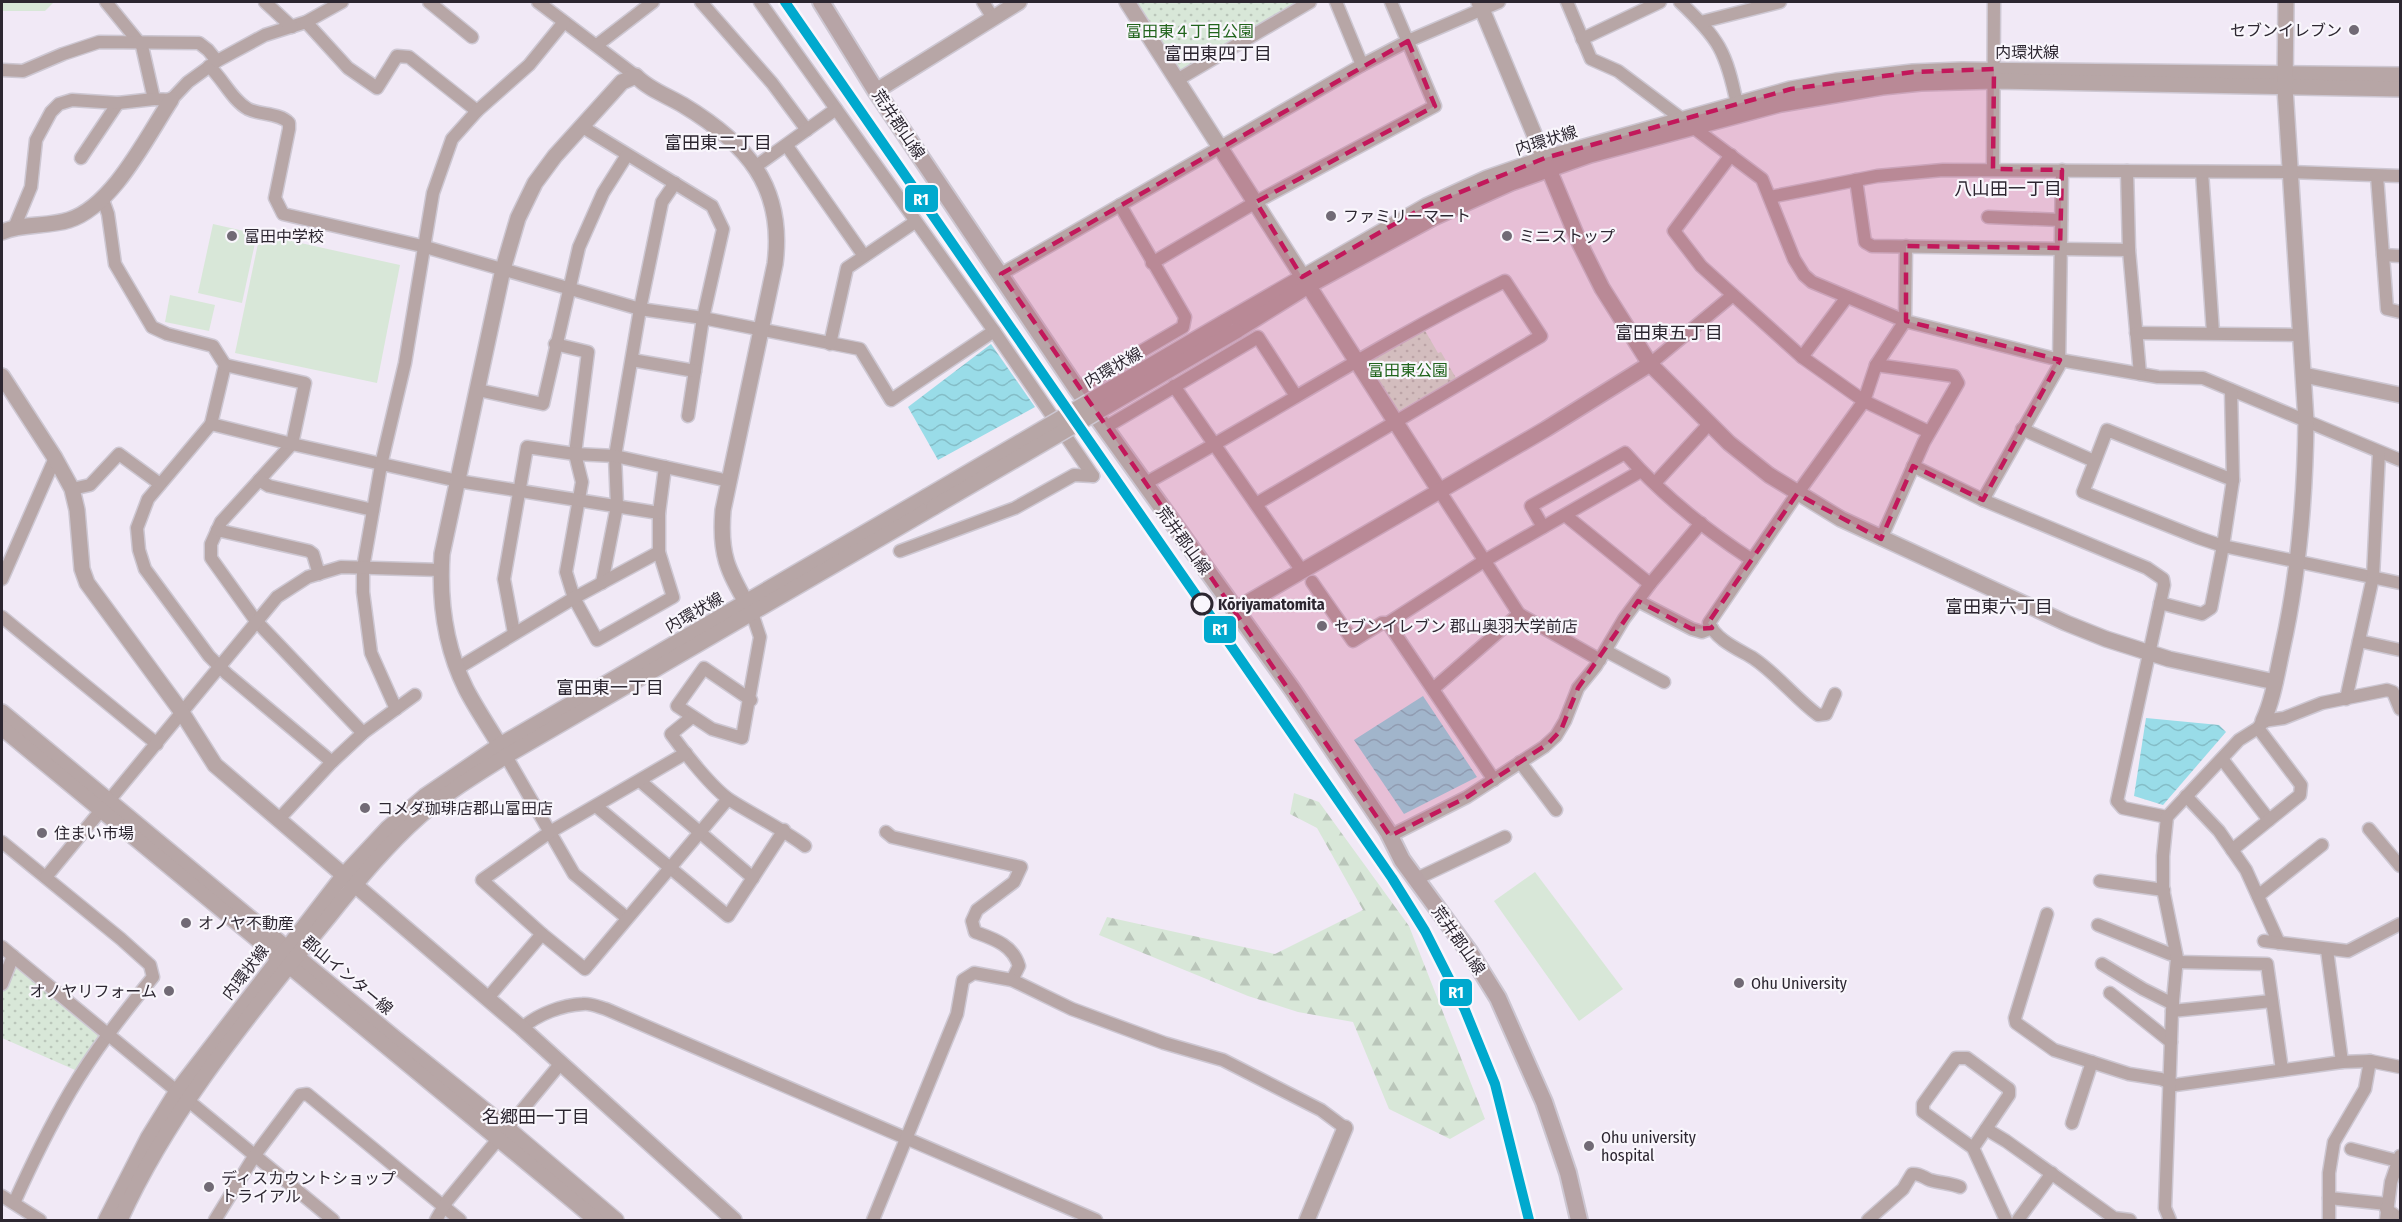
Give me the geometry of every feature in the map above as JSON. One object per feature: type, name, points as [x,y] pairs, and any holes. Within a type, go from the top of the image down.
[{"type":"main road","name":"荒井郡山線","points":[[821,2],[876,91],[1077,389],[1345,765],[1416,879],[1470,953],[1506,1015],[1544,1102],[1568,1173],[1579,1221]]},
{"type":"street","points":[[106,2],[141,43],[154,99]]},
{"type":"street","points":[[265,2],[292,27]]},
{"type":"street","points":[[8,230],[69,220],[86,212],[103,200],[171,100],[188,82],[213,64],[265,35],[306,22],[341,2]]},
{"type":"street","points":[[429,2],[472,37]]},
{"type":"street","points":[[539,2],[636,76],[731,138],[755,167],[770,198],[777,233],[775,264],[723,510],[721,535],[726,565],[749,608],[760,637],[751,700],[742,738],[712,729],[677,706],[704,668],[751,700]]},
{"type":"street","points":[[597,45],[653,2]]},
{"type":"street","points":[[701,2],[772,83],[807,130]]},
{"type":"street","points":[[760,2],[1093,476],[1074,475],[1015,508],[900,551]]},
{"type":"street","points":[[983,2],[993,18]]},
{"type":"street","points":[[876,91],[1019,2]]},
{"type":"street","points":[[1127,2],[1519,614],[1664,682]]},
{"type":"street","points":[[1177,80],[1310,2]]},
{"type":"street","points":[[1336,2],[1362,66]]},
{"type":"street","points":[[1152,263],[1256,202],[1435,106],[1391,2]]},
{"type":"street","points":[[1001,274],[1362,66],[1481,5],[1499,2]]},
{"type":"street","points":[[1567,2],[1591,59],[1618,71],[1762,179],[1794,259],[1804,275],[1816,284],[1905,321],[2060,360],[2171,378],[2197,377],[2400,460]]},
{"type":"street","points":[[1582,39],[1640,5],[1660,2]]},
{"type":"street","points":[[1680,2],[1701,21],[1727,60],[1737,104]]},
{"type":"street","points":[[1701,21],[1780,2]]},
{"type":"street","points":[[1993,169],[1994,2]]},
{"type":"street","points":[[2261,724],[2275,682],[2299,562],[2304,507],[2306,421],[2285,88],[2286,2]]},
{"type":"street","points":[[1481,5],[1580,244],[1602,288],[1650,364],[1709,424],[1756,465],[1797,494],[1841,519],[2066,623],[2149,653],[2206,669],[2275,682]]},
{"type":"street","points":[[306,22],[348,68],[377,88],[397,56],[409,57],[477,111]]},
{"type":"street","points":[[396,709],[371,653],[363,592],[363,568],[381,465],[405,363],[422,246],[433,193],[452,139],[477,111],[529,65],[564,22]]},
{"type":"street","points":[[2,70],[23,71],[99,42],[199,44],[208,50],[213,64],[241,104],[253,111],[284,118],[289,123],[290,129],[274,198],[283,214],[422,246],[640,309],[703,318],[860,349],[891,400],[994,332]]},
{"type":"street","name":"内環状線","points":[[106,1221],[148,1138],[183,1096],[288,956],[349,881],[420,815],[503,750],[1230,326],[1426,206],[1487,178],[1548,164],[1680,119],[1791,89],[1836,81],[1913,72],[1994,75],[2285,72],[2400,75]]},
{"type":"street","points":[[1548,164],[1781,104],[1844,92],[1994,75],[2285,88],[2400,89]]},
{"type":"street","points":[[627,918],[574,874],[466,689],[448,640],[443,614],[441,570],[442,554],[503,269],[518,218],[535,183],[555,156],[622,82],[636,76]]},
{"type":"street","points":[[8,230],[31,187],[36,140],[51,112],[59,104],[72,100],[118,103],[154,99],[171,100]]},
{"type":"street","points":[[81,158],[118,103]]},
{"type":"street","points":[[755,167],[836,109]]},
{"type":"street","points":[[581,126],[712,206],[723,229],[703,318],[688,416]]},
{"type":"street","points":[[787,146],[864,256]]},
{"type":"street","points":[[478,390],[543,404],[579,247],[603,193],[627,155]]},
{"type":"street","points":[[1731,155],[1674,231],[1701,266],[1802,357],[1864,401],[1929,432]]},
{"type":"street","points":[[1770,197],[1856,180],[1920,171],[1993,169],[2290,172],[2400,176]]},
{"type":"street","points":[[1983,500],[2059,366],[2062,171]]},
{"type":"street","points":[[2127,171],[2129,250],[2140,374]]},
{"type":"street","points":[[2202,172],[2213,333]]},
{"type":"street","points":[[2377,176],[2387,309],[2400,312]]},
{"type":"street","points":[[1856,180],[1865,242],[1872,246],[2129,250]]},
{"type":"street","points":[[602,583],[617,506],[615,456],[640,309],[662,202],[675,183]]},
{"type":"street","points":[[103,200],[108,214],[115,264],[152,327],[167,334],[213,346],[225,365],[305,383],[292,444],[221,522],[211,544],[211,558],[256,621],[363,733]]},
{"type":"street","points":[[1077,389],[1183,327],[1185,317],[1120,205]]},
{"type":"street","points":[[1988,218],[2061,220]]},
{"type":"street","points":[[830,344],[847,268],[915,222]]},
{"type":"street","points":[[1835,694],[1826,714],[1818,715],[1755,660],[1730,645],[1712,628],[1710,620],[1864,401],[1876,365],[1905,321],[1906,246]]},
{"type":"street","points":[[2383,255],[2400,256]]},
{"type":"street","points":[[1144,484],[1216,445],[1355,361],[1461,302],[1505,281],[1541,336],[1256,504]]},
{"type":"street","points":[[1235,610],[1307,577],[1439,490],[1546,429],[1650,364],[1733,295]]},
{"type":"street","points":[[1802,357],[1847,297]]},
{"type":"street","points":[[2136,333],[2301,335]]},
{"type":"street","points":[[1106,427],[1258,337],[1296,396]]},
{"type":"street","points":[[555,344],[588,352],[575,454],[582,482],[566,572],[574,598],[597,640],[673,597],[659,552],[659,513],[665,467]]},
{"type":"street","points":[[632,360],[694,371]]},
{"type":"street","points":[[225,365],[211,424],[148,499],[137,528],[139,550],[145,569],[209,656],[332,762]]},
{"type":"street","points":[[1876,365],[1956,377],[1958,385],[1929,432],[1881,539]]},
{"type":"street","points":[[2304,375],[2400,395]]},
{"type":"street","points":[[2,376],[55,458],[72,489],[77,510],[82,569],[87,583],[181,711],[215,765],[522,1028],[734,1221]]},
{"type":"street","points":[[1174,386],[1353,641],[1382,623],[1388,623],[1484,561],[1641,471]]},
{"type":"street","points":[[2160,603],[2202,614],[2211,608],[2233,480],[2231,390]]},
{"type":"street","points":[[211,424],[458,481],[659,513]]},
{"type":"street","points":[[1655,483],[1709,424]]},
{"type":"street","points":[[2022,429],[2094,460]]},
{"type":"street","points":[[2233,480],[2107,430],[2083,492],[2223,546],[2400,583]]},
{"type":"street","points":[[514,633],[504,579],[527,447],[575,454],[615,456],[729,481]]},
{"type":"street","points":[[2346,699],[2373,577],[2379,452]]},
{"type":"street","points":[[1543,527],[1532,506],[1625,453],[1641,471],[1701,523],[1752,560]]},
{"type":"street","points":[[72,489],[90,485],[119,454],[160,484]]},
{"type":"street","points":[[3,572],[55,458]]},
{"type":"street","points":[[1913,466],[1983,500],[2147,568],[2164,581],[2118,801],[2123,808],[2167,817]]},
{"type":"street","points":[[260,480],[269,486],[373,510]]},
{"type":"street","points":[[1564,515],[1650,584]]},
{"type":"street","points":[[1390,836],[1467,797],[1556,736],[1565,722],[1578,688],[1603,655],[1624,619],[1701,523]]},
{"type":"street","points":[[217,530],[309,551],[313,554],[319,574]]},
{"type":"street","points":[[458,668],[574,598],[659,552]]},
{"type":"street","points":[[46,877],[277,597],[308,577],[341,567],[441,570]]},
{"type":"street","points":[[1638,601],[1692,629],[1702,632],[1712,628]]},
{"type":"street","points":[[1433,689],[1519,614]]},
{"type":"street","points":[[2,616],[157,744]]},
{"type":"street","points":[[1388,623],[1494,780]]},
{"type":"street","points":[[2359,641],[2400,650]]},
{"type":"street","points":[[2168,1220],[2165,1208],[2172,1007],[2176,958],[2164,890],[2163,855],[2167,817],[2240,740],[2261,724],[2284,718],[2322,703],[2390,690],[2400,709]]},
{"type":"street","points":[[278,820],[332,762],[363,733],[415,695]]},
{"type":"street","points":[[2,712],[105,805]]},
{"type":"street","points":[[692,717],[671,734],[686,753],[728,799],[784,830],[805,846]]},
{"type":"street","points":[[2232,850],[2300,795],[2301,785],[2261,724]]},
{"type":"street","points":[[2,728],[105,805]]},
{"type":"street","points":[[686,753],[597,807],[550,832],[482,880],[585,969],[728,799]]},
{"type":"street","points":[[2222,759],[2269,820]]},
{"type":"street","points":[[1520,762],[1556,810]]},
{"type":"street","points":[[640,781],[753,878]]},
{"type":"street","points":[[2186,796],[2218,831],[2248,873],[2279,943]]},
{"type":"street","name":"郡山インター線","points":[[105,805],[288,956],[403,1045],[503,1133],[616,1221]]},
{"type":"street","points":[[597,807],[728,916],[784,830]]},
{"type":"street","points":[[2369,829],[2400,866]]},
{"type":"street","points":[[886,832],[892,837],[1021,867],[1014,882],[977,910],[972,921],[975,932],[997,940],[1016,956],[1019,966],[1012,980]]},
{"type":"street","points":[[1416,879],[1505,837]]},
{"type":"street","points":[[2,842],[150,965],[153,977],[108,1034],[70,1092],[40,1147],[14,1203]]},
{"type":"street","points":[[2258,896],[2322,845]]},
{"type":"street","points":[[2100,880],[2164,890]]},
{"type":"street","points":[[2047,914],[2015,1012],[2016,1023],[2051,1048],[2175,1085],[2342,1062],[2370,1061],[2400,1067]]},
{"type":"street","points":[[2098,925],[2176,958],[2267,964],[2282,1070]]},
{"type":"street","points":[[2264,941],[2327,950],[2351,950],[2400,925]]},
{"type":"street","points":[[487,999],[542,934]]},
{"type":"street","points":[[2,947],[333,1221]]},
{"type":"street","points":[[2327,950],[2342,1062]]},
{"type":"street","points":[[2,984],[13,956]]},
{"type":"street","points":[[2102,964],[2172,1007],[2272,1001]]},
{"type":"street","points":[[873,1221],[957,1014],[963,980],[974,973],[1012,980],[1072,1009],[1164,1043],[1223,1060],[1321,1110],[1345,1128],[1306,1221]]},
{"type":"street","points":[[2110,993],[2171,1042]]},
{"type":"street","points":[[522,1028],[531,1020],[548,1012],[582,1004],[606,1009],[1096,1221]]},
{"type":"street","points":[[1973,1148],[2009,1095],[2009,1089],[1967,1058],[1958,1057],[1923,1104],[1923,1112],[1973,1148],[2006,1221]]},
{"type":"street","points":[[2329,1221],[2329,1173],[2334,1142],[2365,1089],[2370,1061]]},
{"type":"street","points":[[2072,1123],[2092,1062]]},
{"type":"street","points":[[436,1221],[443,1207],[561,1063]]},
{"type":"street","points":[[215,1221],[255,1155],[300,1095],[307,1094],[460,1221]]},
{"type":"street","name":"内環状線","points":[[120,1221],[183,1096]]},
{"type":"street","points":[[1986,1129],[2114,1218],[2130,1221]]},
{"type":"street","points":[[503,1133],[596,1221]]},
{"type":"street","points":[[2351,1149],[2399,1158],[2391,1182],[2386,1211]]},
{"type":"street","points":[[1868,1221],[1903,1188],[1912,1174],[1916,1173],[1960,1187]]},
{"type":"street","points":[[2018,1221],[2052,1173]]},
{"type":"street","points":[[2,1196],[40,1221]]},
{"type":"street","points":[[2329,1198],[2386,1211],[2400,1220]]},
{"type":"highlighted area","points":[[1408,41],[1435,106],[1256,202],[1302,277],[1426,206],[1545,158],[1791,89],[1913,72],[1994,69],[1993,169],[2062,170],[2060,248],[1906,246],[1906,321],[2060,360],[1983,500],[1913,466],[1881,539],[1797,494],[1708,623],[1712,628],[1692,629],[1638,601],[1578,688],[1561,730],[1549,743],[1467,797],[1390,836],[1001,274]]},
{"type":"green space","points":[[2,2],[54,2],[45,11],[2,11]]},
{"type":"green space","name":"富田東４丁目公園","points":[[1136,2],[1300,2],[1181,73]]},
{"type":"green space","points":[[213,224],[257,234],[242,303],[198,293]]},
{"type":"green space","points":[[260,234],[400,265],[377,383],[235,353]]},
{"type":"green space","points":[[170,295],[215,305],[209,331],[165,322]]},
{"type":"green space","name":"富田東公園","points":[[1423,327],[1456,378],[1397,412],[1367,364],[1369,359]]},
{"type":"green space","points":[[1294,793],[1319,802],[1409,926],[1485,1119],[1450,1139],[1389,1109],[1353,1022],[1298,1012],[1248,996],[1099,935],[1107,917],[1275,954],[1363,910],[1317,828],[1290,814]]},
{"type":"green space","points":[[1535,872],[1623,989],[1579,1021],[1494,901]]},
{"type":"green space","points":[[13,956],[108,1033],[82,1073],[2,1038],[2,984]]},
{"type":"water","points":[[991,344],[1035,407],[938,460],[908,407]]},
{"type":"water","points":[[1423,696],[1477,777],[1404,814],[1354,740]]},
{"type":"water","points":[[2146,718],[2219,725],[2226,732],[2163,805],[2134,796]]},
{"type":"transit line","name":"R1","points":[[785,2],[1392,878],[1425,931],[1465,1010],[1495,1084],[1529,1220]]},
{"type":"place","name":"セブンイレブン","points":[[2354,30]]},
{"type":"place","name":"ファミリーマート","points":[[1331,216]]},
{"type":"place","name":"富田中学校","points":[[232,236]]},
{"type":"place","name":"ミニストップ","points":[[1507,236]]},
{"type":"place","name":"Kōriyamatomita","points":[[1202,604]]},
{"type":"place","name":"セブンイレブン 郡山奥羽大学前店","points":[[1322,626]]},
{"type":"place","name":"コメダ珈琲店郡山富田店","points":[[365,808]]},
{"type":"place","name":"住まい市場","points":[[42,833]]},
{"type":"place","name":"オノヤ不動産","points":[[186,923]]},
{"type":"place","name":"Ohu University","points":[[1739,983]]},
{"type":"place","name":"オノヤリフォーム","points":[[169,991]]},
{"type":"place","name":"Ohu university hospital","points":[[1589,1146]]},
{"type":"place","name":"ディスカウントショップ トライアル","points":[[209,1187]]},
{"type":"district","name":"富田東四丁目","points":[[1218,54]]},
{"type":"district","name":"富田東二丁目","points":[[718,143]]},
{"type":"district","name":"八山田一丁目","points":[[2008,189]]},
{"type":"district","name":"富田東五丁目","points":[[1669,333]]},
{"type":"district","name":"富田東六丁目","points":[[1999,607]]},
{"type":"district","name":"富田東一丁目","points":[[610,688]]},
{"type":"district","name":"名郷田一丁目","points":[[536,1117]]}]
